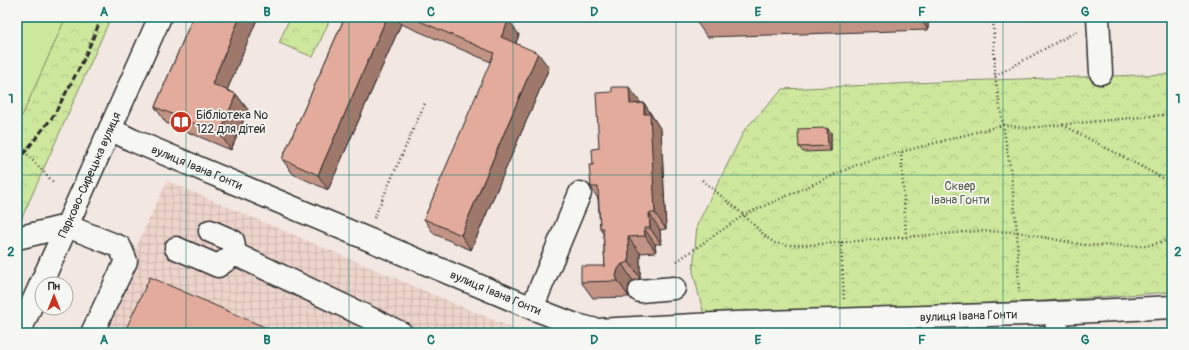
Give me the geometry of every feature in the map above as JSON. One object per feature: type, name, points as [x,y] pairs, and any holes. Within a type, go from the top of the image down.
[{"type":"street","name":"Парково-Сирецька вулиця","points":[[19,333],[160,17]]},
{"type":"street","points":[[1098,18],[1101,73]]},
{"type":"street","name":"вулиця Івана Гонти","points":[[110,129],[132,140],[532,308],[572,324],[596,330],[1057,323],[1172,307]]},
{"type":"street","points":[[532,308],[580,193]]},
{"type":"street","points":[[17,238],[67,226],[120,247],[126,261],[92,333]]},
{"type":"street","points":[[210,230],[233,241],[235,254]]},
{"type":"street","points":[[176,248],[218,266],[235,254]]},
{"type":"street","points":[[235,254],[402,333]]},
{"type":"street","points":[[640,291],[674,288]]},
{"type":"path","points":[[993,17],[995,76],[1011,174],[1017,232],[1019,293]]},
{"type":"path","points":[[995,76],[1098,18]]},
{"type":"path","points":[[374,218],[425,103]]},
{"type":"path","points":[[677,261],[744,215],[863,162],[1003,125],[1027,128],[1172,114]]},
{"type":"path","points":[[1062,124],[1172,183]]},
{"type":"path","points":[[17,150],[25,152],[54,183]]},
{"type":"path","points":[[901,152],[906,236]]},
{"type":"path","points":[[702,180],[744,215],[766,237],[775,243],[788,245],[809,245],[979,231],[1017,232],[1084,245],[1146,246],[1172,239]]},
{"type":"path","points":[[841,242],[844,300]]},
{"type":"shaded area","points":[[167,181],[524,333],[96,333]]},
{"type":"green space","points":[[17,17],[111,17],[20,222],[17,223]]},
{"type":"green space","points":[[17,17],[66,17],[22,116],[17,114]]},
{"type":"green space","points":[[290,17],[331,17],[313,57],[279,43]]},
{"type":"green space","name":"Сквер Івана Гонти","points":[[1172,74],[1172,292],[1043,301],[704,315],[693,272],[697,225],[745,129],[783,89]]},
{"type":"building","points":[[193,17],[240,17],[212,84],[236,94],[220,134],[155,107]]},
{"type":"building","points":[[345,17],[387,17],[318,175],[282,159]]},
{"type":"building","points":[[410,17],[502,17],[509,20],[501,37],[538,53],[461,235],[424,219],[494,53]]},
{"type":"building","points":[[696,17],[832,17],[696,21]]},
{"type":"building","points":[[612,87],[629,87],[630,104],[644,103],[644,114],[650,114],[655,213],[649,213],[650,228],[644,228],[645,236],[628,237],[629,262],[622,264],[618,269],[616,276],[618,281],[581,282],[581,266],[605,266],[603,228],[600,228],[598,187],[591,187],[589,165],[593,165],[592,149],[599,148],[596,93],[612,92]]},
{"type":"building","points":[[827,128],[828,146],[799,147],[798,129]]},
{"type":"building","points":[[150,277],[278,333],[124,333]]},
{"type":"railway","points":[[17,161],[54,115],[83,61],[102,17]]},
{"type":"place","name":"Бібліотека № 122 для дітей","points":[[181,122]]}]
